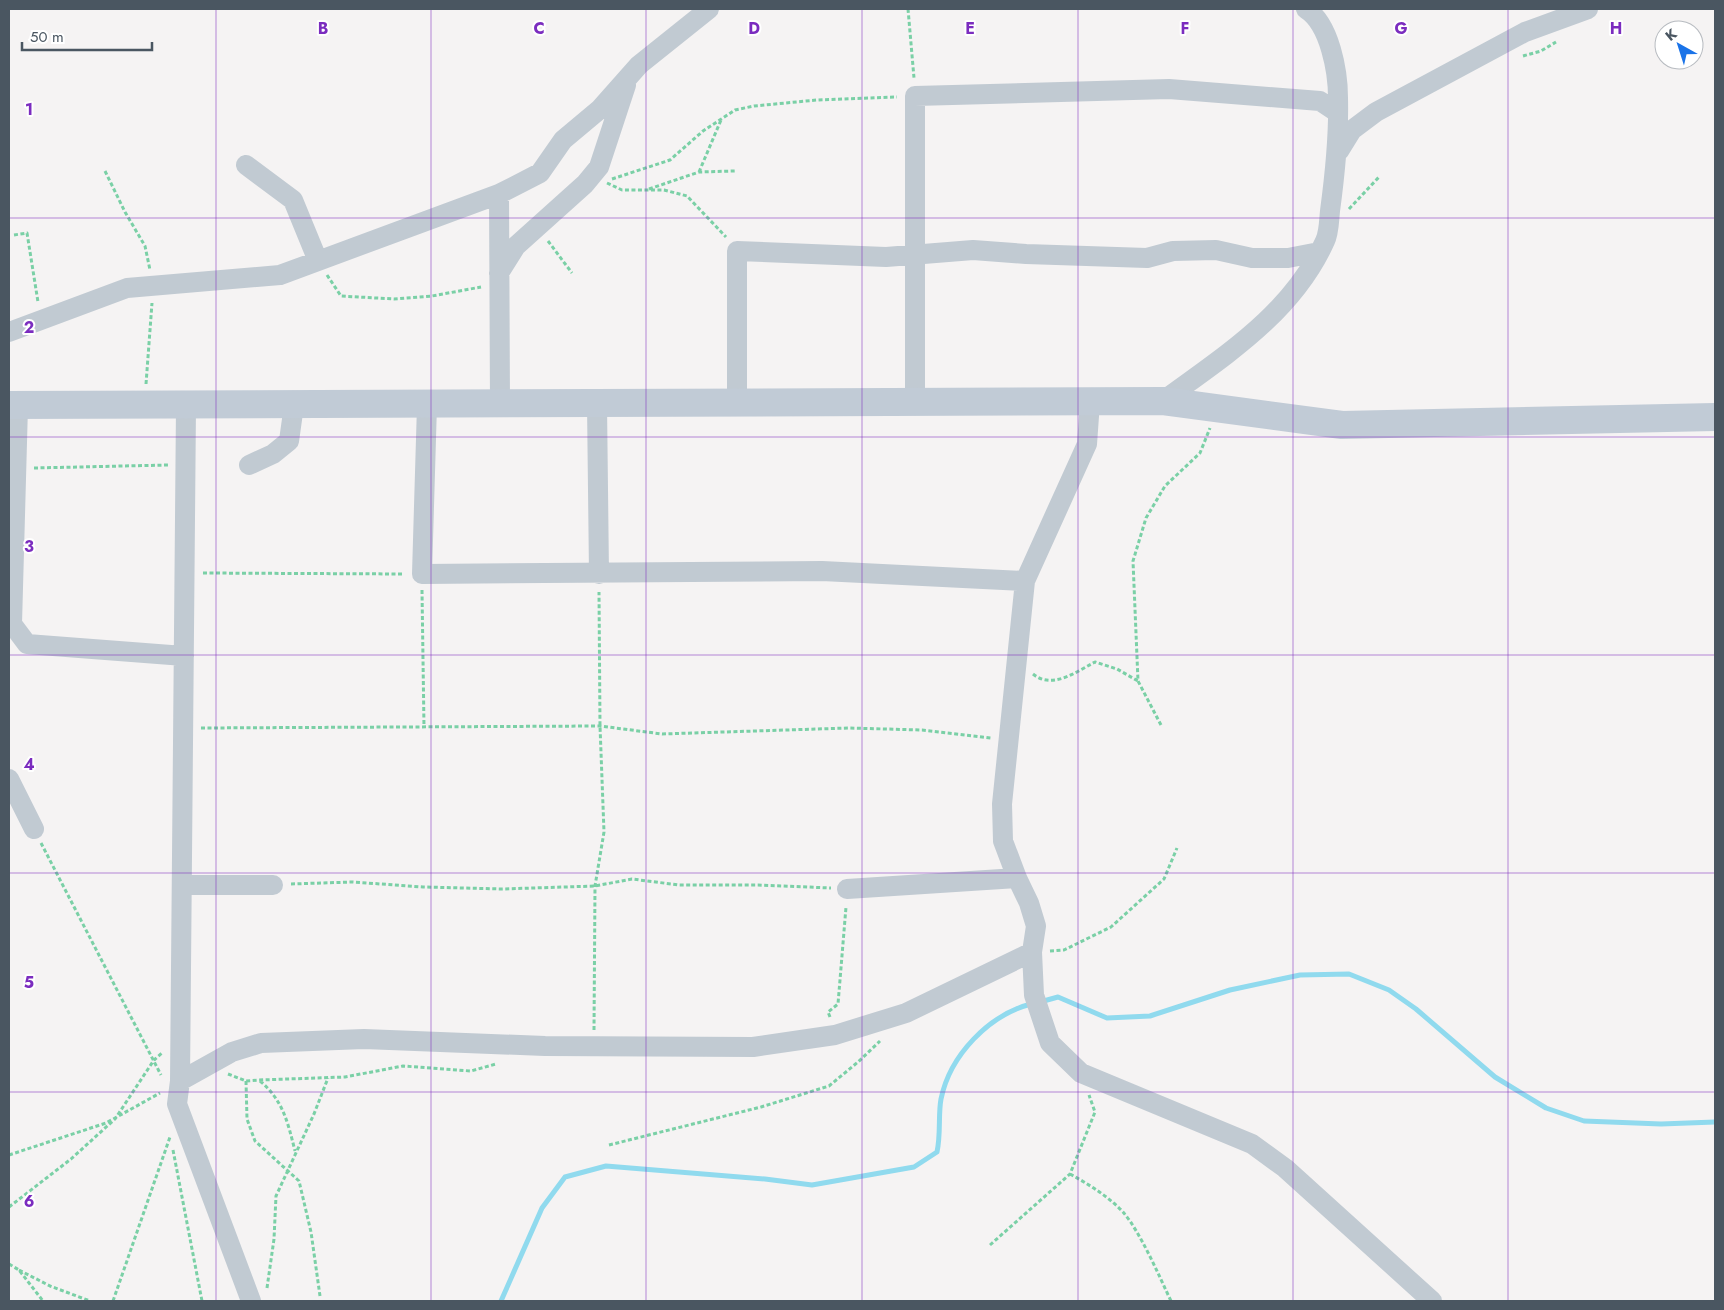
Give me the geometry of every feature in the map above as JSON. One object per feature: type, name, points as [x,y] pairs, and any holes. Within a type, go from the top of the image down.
[{"type":"street","points":[[9,332],[127,288],[280,275],[498,194],[540,173],[563,140],[600,109],[639,65],[708,9]]},
{"type":"street","points":[[1163,401],[1255,333],[1302,283],[1326,240],[1336,155],[1338,76],[1327,38],[1313,13],[1306,9]]},
{"type":"street","points":[[1336,155],[1352,130],[1376,112],[1525,32],[1588,9]]},
{"type":"street","points":[[499,278],[516,246],[585,184],[599,167],[629,76]]},
{"type":"street","points":[[915,402],[915,96],[1169,89],[1320,101],[1338,113]]},
{"type":"street","points":[[246,165],[293,200],[318,261]]},
{"type":"street","points":[[498,194],[500,404]]},
{"type":"street","points":[[737,403],[737,251],[886,257],[973,250],[1026,254],[1148,258],[1173,251],[1216,250],[1252,258],[1288,258],[1319,252]]},
{"type":"street","points":[[184,656],[27,644],[12,624],[13,405],[186,406],[1163,401],[1342,425],[1715,417]]},
{"type":"street","points":[[1090,402],[1087,444],[1025,581],[1015,659],[1002,804],[1003,841],[1029,903],[1036,926],[1032,952],[1034,995],[1050,1043],[1081,1074],[1252,1144],[1285,1168],[1432,1301]]},
{"type":"street","points":[[597,404],[599,574]]},
{"type":"street","points":[[249,465],[274,454],[289,441],[294,405]]},
{"type":"street","points":[[427,405],[422,574],[822,571],[1025,581]]},
{"type":"street","points":[[186,406],[180,1081],[177,1104],[196,1158],[256,1298]]},
{"type":"street","points":[[9,779],[16,814],[34,829]]},
{"type":"street","points":[[847,889],[1017,878]]},
{"type":"street","points":[[182,885],[273,885]]},
{"type":"street","points":[[180,1081],[232,1052],[261,1042],[364,1039],[594,1046],[753,1048],[835,1035],[906,1013],[1032,952]]},
{"type":"path","points":[[737,251],[711,220],[687,196],[664,190],[622,190],[602,181],[620,178],[670,160],[703,131],[734,110],[754,106],[915,96],[908,9]]},
{"type":"path","points":[[699,172],[722,119]]},
{"type":"path","points":[[105,171],[125,212],[145,246],[154,285],[145,406]]},
{"type":"path","points":[[646,190],[699,172],[735,171]]},
{"type":"path","points":[[1347,213],[1379,177]]},
{"type":"path","points":[[538,226],[572,273]]},
{"type":"path","points":[[14,235],[27,233],[33,280],[42,320]]},
{"type":"path","points":[[318,261],[341,296],[394,299],[413,298],[499,278]]},
{"type":"path","points":[[1162,725],[1138,681],[1133,561],[1146,518],[1165,486],[1200,453],[1218,409]]},
{"type":"path","points":[[12,469],[118,465],[186,465]]},
{"type":"path","points":[[185,573],[422,574],[424,727]]},
{"type":"path","points":[[594,1046],[595,886],[604,832],[600,726],[599,574]]},
{"type":"path","points":[[1015,659],[1038,679],[1051,682],[1095,662],[1117,669],[1138,681]]},
{"type":"path","points":[[183,728],[600,726],[662,734],[848,728],[913,730],[1007,739]]},
{"type":"path","points":[[9,1207],[71,1159],[115,1118],[154,1060],[34,829]]},
{"type":"path","points":[[1032,952],[1064,950],[1112,927],[1164,879],[1177,848]]},
{"type":"path","points":[[273,885],[353,882],[492,889],[595,886],[632,879],[679,885],[758,885],[847,889],[838,1004],[828,1012],[835,1035]]},
{"type":"path","points":[[609,1145],[761,1107],[829,1086],[858,1062],[906,1013]]},
{"type":"path","points":[[206,1067],[246,1081],[345,1077],[403,1066],[471,1071],[504,1062]]},
{"type":"path","points":[[990,1245],[1070,1174],[1095,1112],[1081,1074]]},
{"type":"path","points":[[256,1298],[267,1288],[274,1239],[276,1196],[295,1151],[314,1114],[328,1078]]},
{"type":"path","points":[[259,1080],[273,1092],[286,1114],[295,1151]]},
{"type":"path","points":[[9,1154],[115,1118],[180,1081]]},
{"type":"path","points":[[246,1081],[247,1119],[255,1141],[299,1182],[311,1232],[320,1296]]},
{"type":"path","points":[[112,1301],[170,1136],[177,1104]]},
{"type":"path","points":[[170,1136],[202,1301]]},
{"type":"path","points":[[1070,1174],[1096,1188],[1123,1213],[1150,1257],[1171,1301]]},
{"type":"path","points":[[9,1264],[50,1286],[90,1301]]},
{"type":"path","points":[[19,1270],[43,1301]]},
{"type":"waterway","points":[[1040,1002],[1058,997],[1107,1018],[1150,1016],[1230,990],[1300,975],[1349,974],[1389,990],[1416,1009],[1495,1077],[1546,1108],[1584,1121],[1661,1124],[1715,1122]]},
{"type":"waterway","points":[[501,1301],[542,1208],[565,1177],[606,1166],[765,1179],[812,1185],[914,1167],[937,1152],[941,1099],[953,1067],[962,1053],[986,1027],[1000,1017],[1015,1009],[1031,1004]]}]
